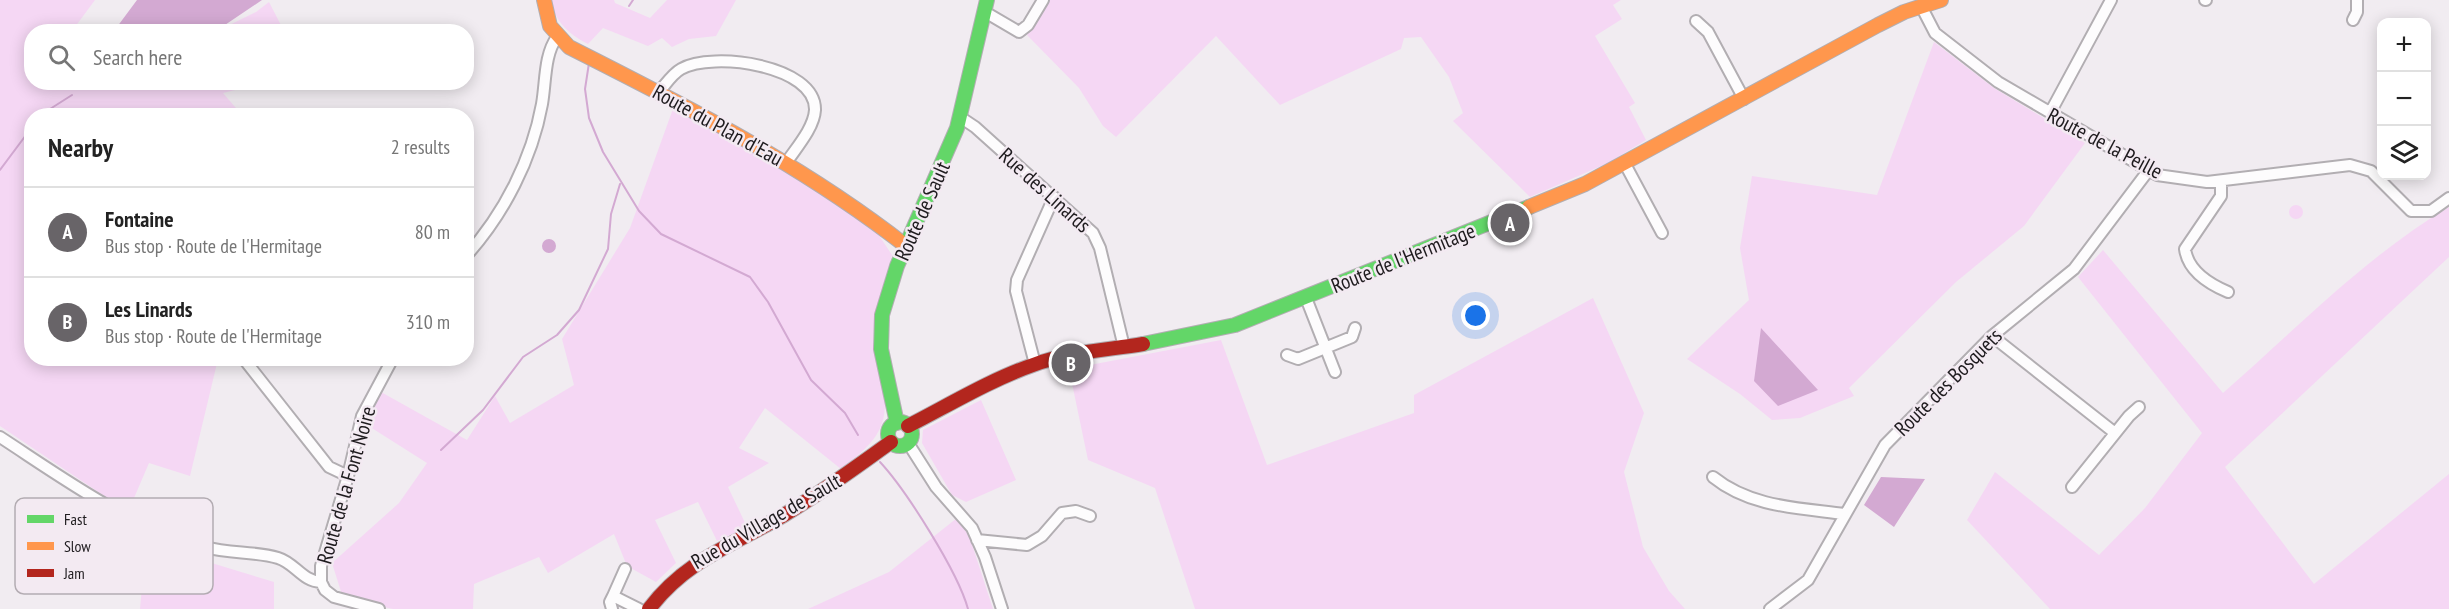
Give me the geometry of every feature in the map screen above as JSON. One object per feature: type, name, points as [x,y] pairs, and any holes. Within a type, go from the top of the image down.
[{"type":"street","points":[[474,247],[488,232],[520,174],[536,131],[548,57],[551,45],[557,36],[550,26],[544,0]]},
{"type":"street","points":[[986,6],[1019,32],[1028,25],[1043,0]]},
{"type":"street","name":"Route de l'Hermitage","points":[[902,424],[1035,364],[1061,357],[1173,340],[1235,325],[1306,298],[1585,184],[1878,25],[1941,0]]},
{"type":"street","points":[[2050,113],[2111,0]]},
{"type":"street","points":[[2354,20],[2357,0]]},
{"type":"street","name":"Route de Sault","points":[[902,424],[880,338],[882,315],[891,281],[937,182],[960,117],[986,6]]},
{"type":"street","name":"Route de la Peille","points":[[1921,6],[1935,33],[1998,82],[2148,171],[2181,180],[2221,181],[2350,165],[2371,171],[2411,211],[2431,211],[2449,198]]},
{"type":"street","points":[[1696,21],[1708,32],[1744,99]]},
{"type":"street","name":"Route du Plan d'Eau","points":[[557,36],[569,47],[722,124],[851,203],[906,246]]},
{"type":"street","points":[[659,92],[683,68],[710,61],[778,70],[799,81],[813,95],[815,112],[808,129],[786,163]]},
{"type":"street","name":"Rue des Linards","points":[[960,117],[1093,232],[1098,240],[1124,347]]},
{"type":"street","points":[[1625,164],[1662,233]]},
{"type":"street","name":"Route des Bosquets","points":[[1770,609],[1808,580],[1885,445],[1992,336],[2074,269],[2148,171]]},
{"type":"street","points":[[2221,181],[2221,196],[2185,249],[2190,262],[2207,284],[2228,292]]},
{"type":"street","points":[[1035,364],[1016,291],[1017,280],[1054,197]]},
{"type":"street","points":[[1306,298],[1335,372]]},
{"type":"street","points":[[1287,355],[1298,359],[1352,337],[1355,328]]},
{"type":"street","points":[[1992,336],[2115,433]]},
{"type":"street","points":[[249,366],[329,466],[348,476]]},
{"type":"street","name":"Route de la Font Noire","points":[[321,582],[323,556],[348,476],[362,416],[389,366]]},
{"type":"street","points":[[2072,487],[2115,433],[2139,408]]},
{"type":"street","points":[[908,443],[901,446],[891,442],[888,431],[902,424],[911,433],[908,443],[936,487],[965,518],[977,540],[1002,609]]},
{"type":"street","points":[[0,437],[93,498]]},
{"type":"street","name":"Rue du Village de Sault","points":[[650,609],[662,590],[692,563],[726,543],[766,525],[819,494],[891,442]]},
{"type":"street","points":[[1713,477],[1730,491],[1754,500],[1844,514]]},
{"type":"street","points":[[977,540],[1028,545],[1042,536],[1062,513],[1076,511],[1090,516]]},
{"type":"street","points":[[213,549],[279,558],[311,581],[321,582],[334,597],[379,609]]},
{"type":"street","points":[[612,609],[610,602],[625,568]]},
{"type":"street","points":[[613,596],[639,609]]},
{"type":"shaded area","points":[[0,0],[95,0],[77,24],[24,24],[24,90],[235,90],[223,93],[236,108],[24,108],[24,366],[216,366],[190,476],[149,463],[134,498],[107,498],[0,426]]},
{"type":"shaded area","points":[[137,0],[262,0],[226,24],[119,24]]},
{"type":"shaded area","points":[[550,0],[614,0],[615,3],[650,18],[667,0],[736,0],[716,36],[689,39],[672,47],[662,38],[648,46],[603,28],[588,44],[574,36],[564,26],[556,15]]},
{"type":"shaded area","points":[[1049,0],[1621,0],[1613,5],[1622,19],[1595,36],[1635,103],[1629,107],[1646,140],[1608,163],[1530,197],[1453,121],[1463,113],[1449,77],[1421,37],[1404,38],[1401,49],[1280,105],[1216,36],[1116,137],[1103,126],[1079,88],[1027,35]]},
{"type":"shaded area","points":[[269,2],[280,24],[231,24],[256,12]]},
{"type":"shaded area","points":[[1934,42],[1994,88],[2085,143],[2024,226],[1956,282],[1849,388],[1854,396],[1800,418],[1772,420],[1740,394],[1687,359],[1749,300],[1740,248],[1752,176],[1877,195]]},
{"type":"shaded area","points":[[674,106],[868,219],[892,255],[875,319],[873,349],[881,376],[885,407],[883,420],[873,440],[841,469],[765,408],[739,448],[769,463],[728,487],[747,527],[717,541],[698,502],[655,520],[676,563],[656,582],[627,566],[614,534],[548,573],[539,557],[474,584],[473,609],[393,609],[343,598],[332,563],[399,503],[427,463],[367,425],[372,408],[381,392],[467,440],[495,396],[510,423],[574,385],[562,339],[630,228]]},
{"type":"shaded area","points":[[2296,205],[2301,207],[2303,212],[2301,217],[2296,219],[2291,217],[2289,212],[2291,207]]},
{"type":"shaded area","points":[[2449,207],[2449,257],[2225,467],[2314,584],[2449,474],[2449,609],[2050,609],[1967,520],[1995,472],[2099,555],[2145,508],[2202,433],[2078,277],[2103,250],[2223,393],[2360,271],[2418,227]]},
{"type":"shaded area","points":[[549,239],[554,241],[556,246],[554,251],[549,253],[544,251],[542,246],[544,241]]},
{"type":"shaded area","points":[[1593,298],[1644,413],[1624,472],[1643,547],[1669,591],[1685,609],[1195,609],[1155,488],[1088,460],[1069,369],[1221,340],[1267,465],[1414,413],[1414,395]]},
{"type":"shaded area","points":[[1761,328],[1818,390],[1778,406],[1754,381]]},
{"type":"shaded area","points":[[981,400],[1016,480],[966,502],[952,495],[922,443],[923,430]]},
{"type":"shaded area","points":[[1881,477],[1925,479],[1894,527],[1864,505]]},
{"type":"shaded area","points":[[957,518],[966,526],[993,609],[808,609],[889,572]]},
{"type":"shaded area","points":[[213,563],[274,582],[274,609],[140,609],[141,594],[213,594]]},
{"type":"waterway","points":[[629,6],[633,0]]},
{"type":"waterway","points":[[589,63],[585,89],[589,118],[603,152],[639,211],[661,234],[750,277],[768,302],[811,380],[845,413],[858,435]]},
{"type":"waterway","points":[[52,108],[72,95]]},
{"type":"waterway","points":[[0,170],[24,138]]},
{"type":"waterway","points":[[441,450],[483,410],[523,357],[557,335],[579,310],[608,249],[611,214],[620,184]]},
{"type":"waterway","points":[[880,462],[930,532],[954,574],[968,609]]},
{"type":"traffic: fast","points":[[897,423],[881,349],[882,315],[897,266],[957,128],[987,0]]},
{"type":"traffic: fast","points":[[1143,344],[1235,325],[1529,207]]},
{"type":"traffic: fast","points":[[900,422],[908,426],[912,434],[908,442],[900,446],[892,442],[888,434],[892,426],[900,422]]},
{"type":"traffic: slow","points":[[544,0],[550,26],[569,47],[743,138],[826,189],[906,246]]},
{"type":"traffic: slow","points":[[1529,207],[1585,184],[1878,25],[1904,12],[1941,0]]},
{"type":"traffic: jam","points":[[908,426],[985,385],[1033,365],[1074,354],[1143,344]]},
{"type":"traffic: jam","points":[[649,609],[663,592],[695,566],[798,507],[891,442]]},
{"type":"place","name":"Fontaine","points":[[1510,223]]},
{"type":"place","name":"Les Linards","points":[[1071,363]]}]
